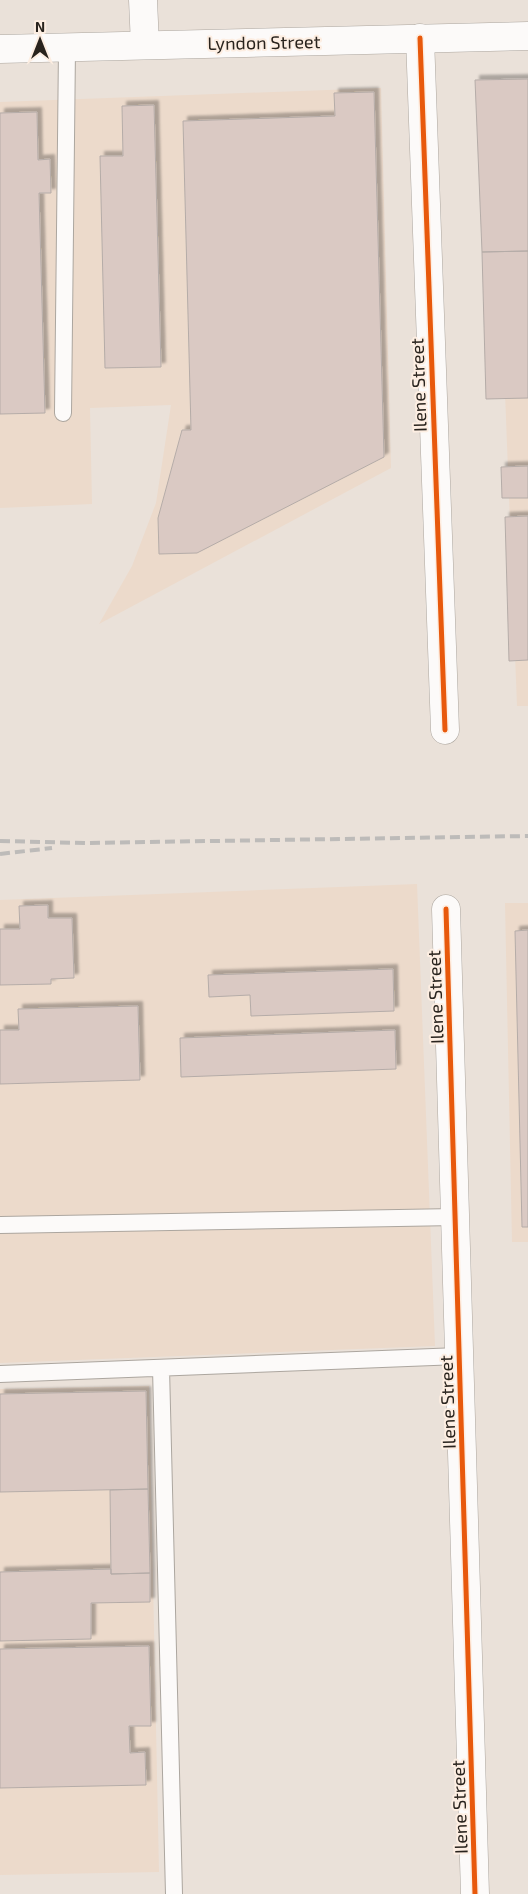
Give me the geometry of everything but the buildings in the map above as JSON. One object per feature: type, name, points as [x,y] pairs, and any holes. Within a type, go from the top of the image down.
[{"type":"street","points":[[143,0],[145,45]]},
{"type":"street","name":"Lyndon Street","points":[[0,49],[528,36]]},
{"type":"street","name":"Ilene Street","points":[[420,38],[445,730]]},
{"type":"street","name":"Ilene Street","points":[[446,909],[475,1894]]},
{"type":"lane","points":[[63,413],[67,48]]},
{"type":"lane","points":[[0,1225],[456,1217]]},
{"type":"lane","points":[[0,1374],[459,1356]]},
{"type":"lane","points":[[161,1368],[174,1894]]},
{"type":"shaded area","points":[[528,87],[528,706],[517,706],[500,261]]},
{"type":"shaded area","points":[[381,88],[391,468],[99,624],[132,566],[156,503],[171,405],[90,408],[92,504],[0,508],[0,102]]},
{"type":"shaded area","points":[[417,884],[435,1346],[0,1363],[0,900]]},
{"type":"shaded area","points":[[505,903],[528,903],[528,1242],[512,1242]]},
{"type":"shaded area","points":[[149,1386],[159,1872],[0,1875],[0,1389]]},
{"type":"railway","points":[[0,841],[86,843],[528,836]]},
{"type":"railway","points":[[0,854],[52,848]]},
{"type":"cycle path","points":[[420,38],[445,730]]},
{"type":"cycle path","points":[[446,909],[475,1894]]}]
